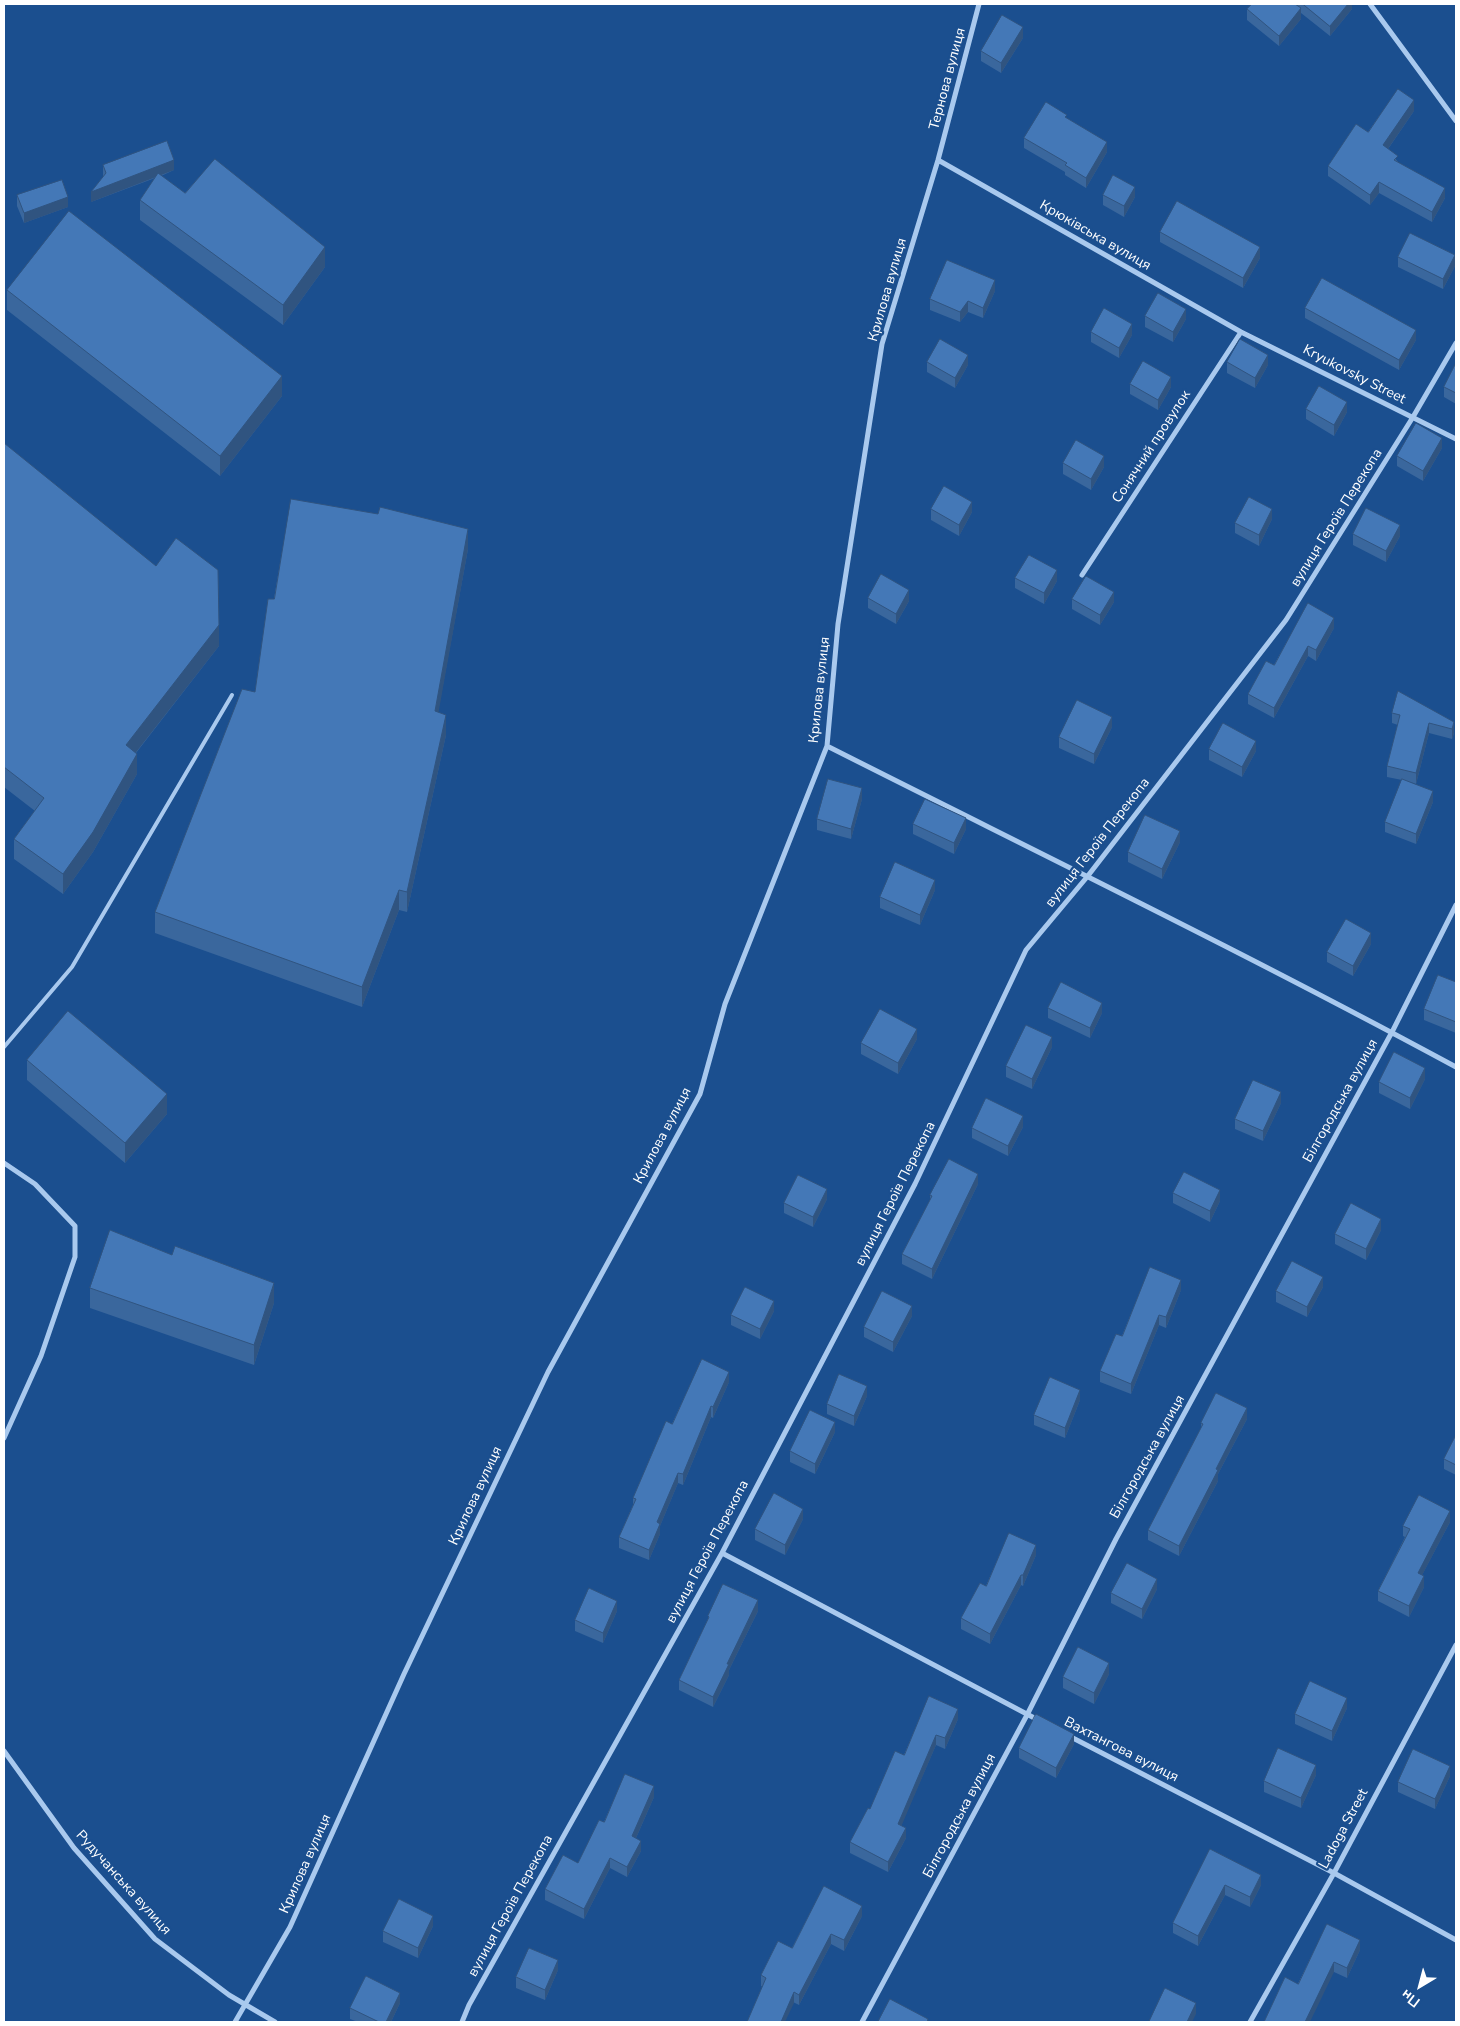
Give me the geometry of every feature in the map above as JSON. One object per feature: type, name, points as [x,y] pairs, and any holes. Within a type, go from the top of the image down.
[{"type":"street","name":"Тернова вулиця","points":[[938,160],[979,4]]},
{"type":"street","points":[[1370,4],[1456,121]]},
{"type":"street","name":"Крюківська вулиця","points":[[938,160],[1241,332]]},
{"type":"street","name":"Крилова вулиця","points":[[235,2022],[290,1927],[404,1674],[548,1372],[700,1094],[725,1004],[827,746],[838,624],[882,344],[938,160]]},
{"type":"street","name":"Kryukovsky Street","points":[[1241,332],[1456,439]]},
{"type":"street","name":"Сонячний провулок","points":[[1082,575],[1241,332]]},
{"type":"street","points":[[1413,417],[1456,343]]},
{"type":"street","name":"вулиця Героїв Перекопа","points":[[462,2022],[469,2005],[722,1552],[915,1184],[1026,950],[1087,877],[1286,620],[1413,417]]},
{"type":"street","points":[[827,746],[1392,1032],[1456,1067]]},
{"type":"street","name":"Білгородська вулиця","points":[[862,2022],[1027,1715],[1116,1538],[1392,1032],[1456,905]]},
{"type":"street","points":[[4,1163],[35,1184],[75,1226],[75,1256],[41,1356],[4,1438]]},
{"type":"street","name":"Вахтангова вулиця","points":[[722,1552],[1045,1724]]},
{"type":"street","name":"Ladoga Street","points":[[1250,2022],[1334,1873],[1456,1645]]},
{"type":"street","name":"Вахтангова вулиця","points":[[1062,1733],[1334,1873],[1456,1940]]},
{"type":"street","name":"Рудучанська вулиця","points":[[4,1751],[74,1848],[155,1939],[229,1996],[275,2022]]},
{"type":"lane","points":[[4,1048],[72,967],[232,695]]},
{"type":"building","points":[[1252,4],[1295,4],[1301,8],[1279,36],[1247,9]]},
{"type":"building","points":[[1303,4],[1348,4],[1330,26]]},
{"type":"building","points":[[1002,15],[1023,27],[1001,63],[981,51]]},
{"type":"building","points":[[1398,89],[1414,100],[1383,145],[1398,156],[1394,160],[1445,188],[1432,212],[1379,182],[1370,195],[1328,166],[1356,124],[1368,132]]},
{"type":"building","points":[[1046,102],[1067,115],[1065,117],[1107,142],[1086,178],[1065,165],[1067,163],[1024,138]]},
{"type":"building","points":[[167,141],[174,160],[91,192],[106,173],[103,165]]},
{"type":"building","points":[[215,159],[325,247],[283,305],[140,200],[158,173],[185,193]]},
{"type":"building","points":[[1113,175],[1135,187],[1124,206],[1103,195]]},
{"type":"building","points":[[62,180],[68,197],[24,213],[17,195]]},
{"type":"building","points":[[1177,201],[1260,247],[1243,278],[1160,232]]},
{"type":"building","points":[[69,211],[282,376],[220,456],[7,290]]},
{"type":"building","points":[[1410,233],[1455,255],[1443,279],[1398,257]]},
{"type":"building","points":[[947,260],[995,280],[983,308],[968,301],[960,312],[930,299]]},
{"type":"building","points":[[1322,278],[1416,330],[1399,360],[1305,308]]},
{"type":"building","points":[[1158,293],[1186,309],[1173,332],[1145,316]]},
{"type":"building","points":[[1104,308],[1132,324],[1119,348],[1091,332]]},
{"type":"building","points":[[940,339],[968,355],[955,378],[927,362]]},
{"type":"building","points":[[1240,339],[1268,355],[1255,378],[1227,362]]},
{"type":"building","points":[[1143,361],[1171,377],[1158,400],[1130,384]]},
{"type":"building","points":[[1456,363],[1456,393],[1444,387]]},
{"type":"building","points":[[1319,386],[1347,402],[1334,425],[1306,409]]},
{"type":"building","points":[[1416,423],[1442,438],[1423,471],[1397,456]]},
{"type":"building","points":[[1076,440],[1104,456],[1091,479],[1063,463]]},
{"type":"building","points":[[4,443],[156,566],[176,538],[218,570],[219,625],[126,745],[137,754],[93,832],[63,874],[14,839],[44,798],[4,767]]},
{"type":"building","points":[[944,486],[972,502],[959,525],[931,509]]},
{"type":"building","points":[[1249,497],[1272,509],[1259,535],[1235,523]]},
{"type":"building","points":[[291,499],[378,514],[380,507],[468,529],[435,711],[446,715],[407,892],[399,890],[362,987],[155,912],[242,689],[255,692],[268,599],[274,599]]},
{"type":"building","points":[[1366,508],[1400,525],[1386,551],[1353,534]]},
{"type":"building","points":[[1029,555],[1057,570],[1044,593],[1015,578]]},
{"type":"building","points":[[881,574],[909,590],[896,614],[868,598]]},
{"type":"building","points":[[1086,576],[1114,592],[1100,615],[1072,599]]},
{"type":"building","points":[[1308,603],[1334,618],[1316,650],[1308,646],[1274,708],[1248,694],[1266,661],[1274,665]]},
{"type":"building","points":[[1398,691],[1454,722],[1452,729],[1429,723],[1416,773],[1387,766],[1400,715],[1392,713]]},
{"type":"building","points":[[1077,700],[1112,717],[1094,754],[1059,737]]},
{"type":"building","points":[[1223,723],[1256,741],[1242,767],[1209,749]]},
{"type":"building","points":[[828,779],[862,788],[851,829],[817,819]]},
{"type":"building","points":[[1402,779],[1433,791],[1416,834],[1385,822]]},
{"type":"building","points":[[925,799],[966,818],[954,843],[913,824]]},
{"type":"building","points":[[1145,815],[1180,831],[1162,869],[1128,852]]},
{"type":"building","points":[[895,862],[935,880],[920,915],[880,897]]},
{"type":"building","points":[[1346,919],[1371,933],[1353,966],[1327,952]]},
{"type":"building","points":[[1438,975],[1456,982],[1456,1022],[1424,1009]]},
{"type":"building","points":[[1061,982],[1102,1003],[1090,1028],[1048,1008]]},
{"type":"building","points":[[880,1009],[917,1029],[898,1063],[861,1043]]},
{"type":"building","points":[[68,1011],[167,1094],[125,1143],[27,1060]]},
{"type":"building","points":[[1026,1025],[1052,1037],[1032,1079],[1006,1066]]},
{"type":"building","points":[[1394,1052],[1425,1068],[1410,1098],[1379,1082]]},
{"type":"building","points":[[1253,1080],[1281,1092],[1263,1131],[1235,1119]]},
{"type":"building","points":[[986,1098],[1023,1116],[1008,1146],[972,1128]]},
{"type":"building","points":[[949,1159],[978,1174],[932,1269],[902,1254]]},
{"type":"building","points":[[1184,1172],[1220,1190],[1210,1211],[1173,1193]]},
{"type":"building","points":[[798,1175],[827,1189],[813,1217],[784,1203]]},
{"type":"building","points":[[1351,1203],[1381,1219],[1366,1249],[1335,1234]]},
{"type":"building","points":[[110,1230],[172,1255],[175,1246],[274,1283],[254,1345],[90,1288]]},
{"type":"building","points":[[1292,1261],[1323,1277],[1307,1307],[1276,1291]]},
{"type":"building","points":[[1150,1267],[1181,1280],[1166,1317],[1159,1315],[1131,1384],[1100,1371],[1116,1334],[1122,1336]]},
{"type":"building","points":[[745,1287],[774,1301],[760,1329],[731,1315]]},
{"type":"building","points":[[882,1291],[912,1306],[893,1342],[864,1327]]},
{"type":"building","points":[[702,1359],[729,1372],[713,1407],[711,1406],[683,1474],[678,1473],[657,1522],[660,1524],[649,1550],[619,1537],[636,1499],[633,1498],[666,1421],[672,1424]]},
{"type":"building","points":[[839,1374],[867,1386],[854,1416],[827,1404]]},
{"type":"building","points":[[1050,1377],[1080,1390],[1065,1428],[1034,1415]]},
{"type":"building","points":[[1216,1393],[1247,1408],[1179,1546],[1148,1530],[1203,1424],[1201,1423]]},
{"type":"building","points":[[810,1410],[835,1422],[815,1464],[790,1451]]},
{"type":"building","points":[[1456,1435],[1456,1465],[1444,1459]]},
{"type":"building","points":[[774,1493],[803,1509],[785,1545],[755,1529]]},
{"type":"building","points":[[1419,1495],[1450,1511],[1418,1573],[1424,1576],[1409,1606],[1378,1591],[1410,1529],[1403,1526]]},
{"type":"building","points":[[1009,1533],[1036,1545],[1023,1575],[1021,1575],[990,1634],[961,1618],[980,1583],[986,1586]]},
{"type":"building","points":[[1127,1563],[1157,1579],[1142,1609],[1111,1593]]},
{"type":"building","points":[[723,1584],[758,1600],[713,1697],[679,1680]]},
{"type":"building","points":[[589,1588],[617,1601],[603,1633],[575,1620]]},
{"type":"building","points":[[1078,1647],[1109,1663],[1094,1693],[1063,1677]]},
{"type":"building","points":[[1310,1681],[1347,1698],[1332,1731],[1295,1714]]},
{"type":"building","points":[[929,1696],[958,1709],[945,1738],[936,1735],[898,1824],[906,1828],[888,1862],[850,1842],[868,1808],[870,1809],[895,1751],[904,1755]]},
{"type":"building","points":[[1036,1714],[1074,1734],[1056,1768],[1019,1748]]},
{"type":"building","points":[[1278,1748],[1316,1765],[1301,1798],[1264,1781]]},
{"type":"building","points":[[1413,1749],[1450,1766],[1435,1799],[1398,1782]]},
{"type":"building","points":[[625,1774],[654,1786],[632,1836],[641,1841],[627,1867],[610,1858],[584,1909],[545,1889],[563,1855],[578,1863],[599,1820],[604,1822]]},
{"type":"building","points":[[1210,1849],[1261,1875],[1250,1897],[1225,1885],[1198,1936],[1173,1923]]},
{"type":"building","points":[[824,1886],[862,1906],[844,1940],[831,1934],[799,1995],[794,1992],[781,2022],[747,2022],[766,1978],[761,1975],[778,1941],[792,1948]]},
{"type":"building","points":[[399,1899],[433,1916],[418,1948],[383,1931]]},
{"type":"building","points":[[1327,1924],[1360,1940],[1347,1968],[1334,1962],[1305,2022],[1264,2022],[1285,1977],[1298,1984]]},
{"type":"building","points":[[529,1948],[558,1960],[545,1990],[516,1977]]},
{"type":"building","points":[[366,1976],[400,1993],[386,2022],[379,2022],[350,2008]]},
{"type":"building","points":[[1165,1988],[1196,2003],[1187,2022],[1149,2022]]},
{"type":"building","points":[[890,1999],[928,2019],[927,2022],[878,2022]]}]
